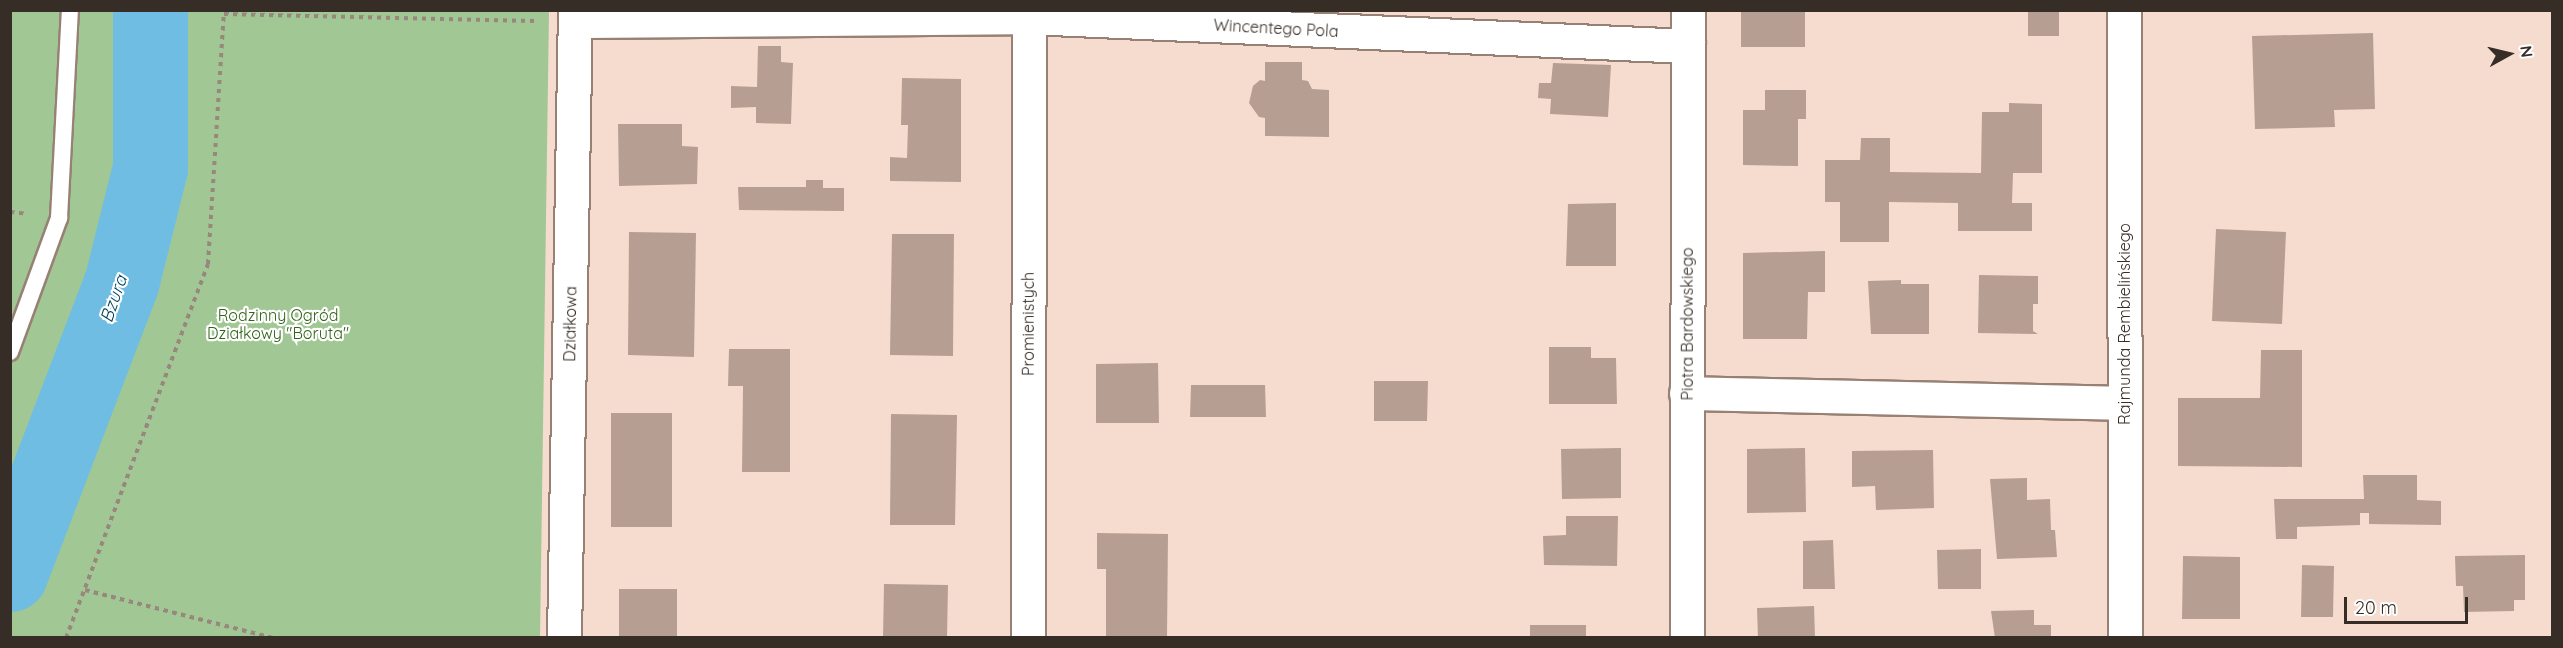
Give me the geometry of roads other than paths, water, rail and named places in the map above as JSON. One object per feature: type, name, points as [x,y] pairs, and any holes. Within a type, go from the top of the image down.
[{"type":"street","name":"Piotra Bardowskiego","points":[[1687,638],[1688,10]]},
{"type":"street","name":"Rajmunda Rembielińskiego","points":[[2124,10],[2125,638]]},
{"type":"street","name":"Wincentego Pola","points":[[575,16],[1029,14],[1688,46]]},
{"type":"street","name":"Promienistych","points":[[1028,638],[1029,14]]},
{"type":"street","name":"Działkowa","points":[[564,638],[575,16]]},
{"type":"street","points":[[1686,393],[2123,403]]},
{"type":"lane","points":[[10,352],[59,218],[70,10]]},
{"type":"waterway","name":"Bzura","points":[[10,574],[121,284],[150,168],[150,10]]},
{"type":"park label","name":"Rodzinny Ogród Działkowy \"Boruta\"","points":[[278,324]]}]
